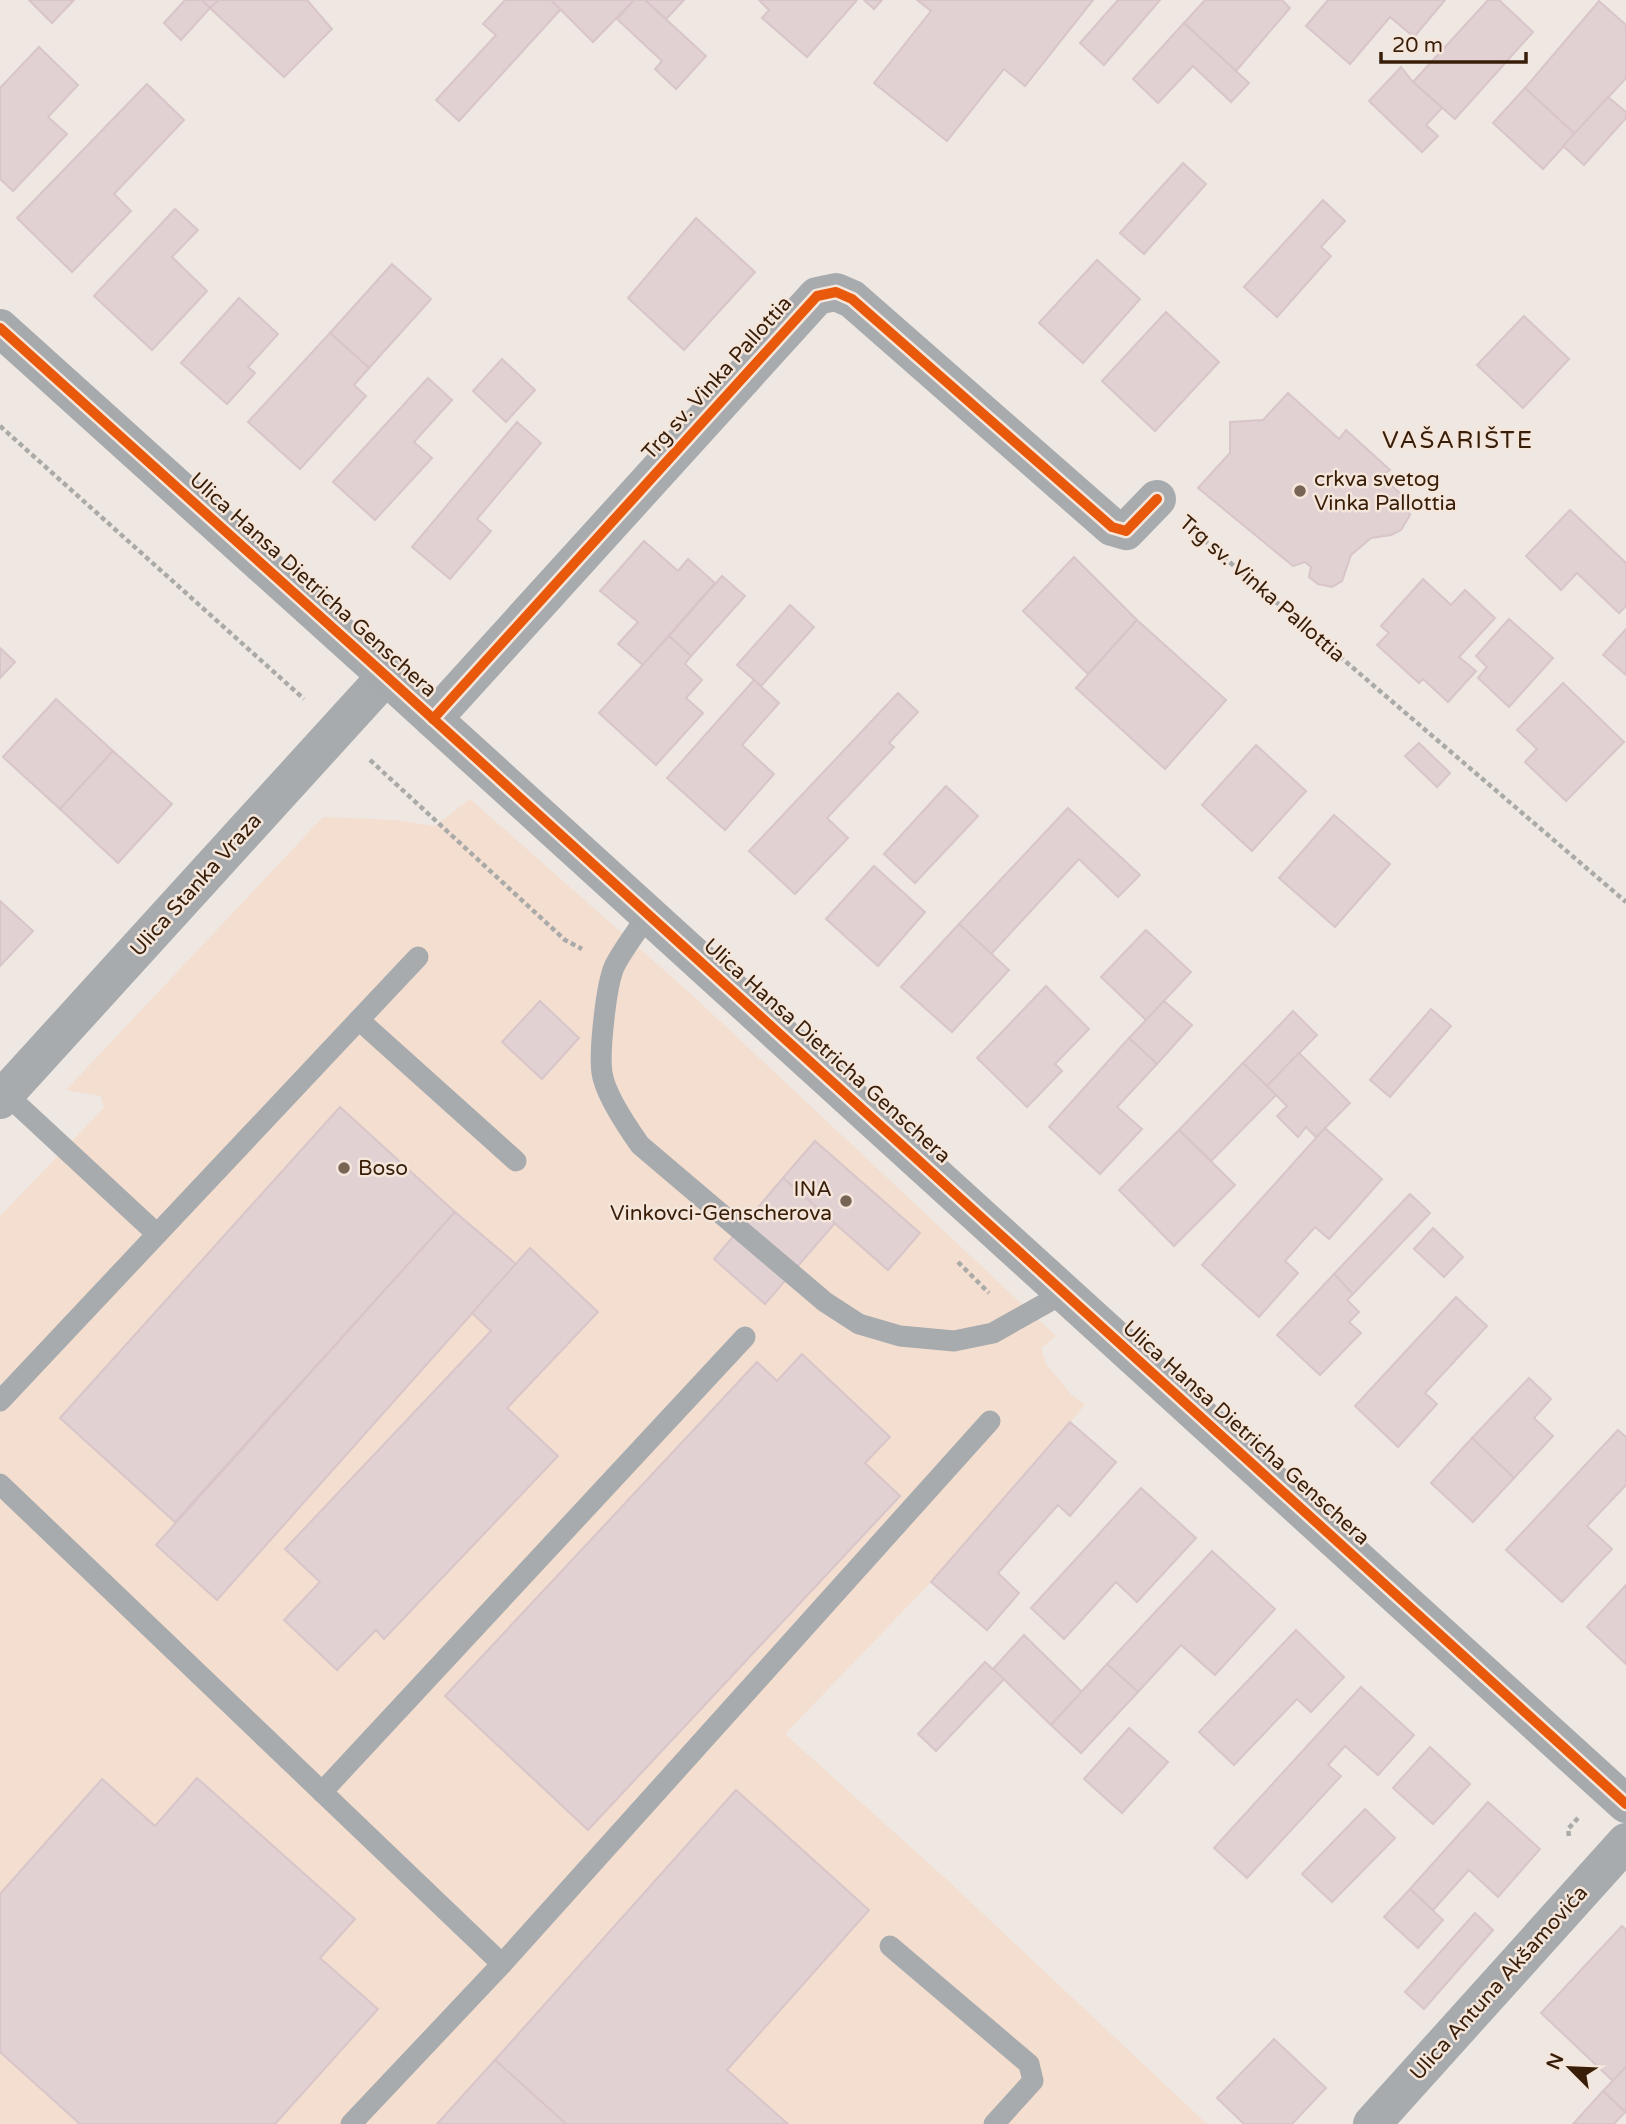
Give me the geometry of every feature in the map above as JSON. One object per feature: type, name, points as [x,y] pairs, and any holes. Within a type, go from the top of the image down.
[{"type":"main road","name":"Ulica Hansa Dietricha Genschera","points":[[0,328],[1626,1804]]},
{"type":"street","name":"Trg sv. Vinka Pallottia","points":[[433,719],[817,296],[836,292],[852,299],[1112,527],[1126,531],[1157,499]]},
{"type":"street","name":"Ulica Stanka Vraza","points":[[2,1094],[386,676]]},
{"type":"street","name":"Ulica Antuna Akšamovića","points":[[1372,2124],[1626,1842]]},
{"type":"lane","points":[[648,915],[614,967],[603,1029],[602,1074],[620,1114],[640,1145],[825,1302],[859,1324],[900,1336],[954,1341],[993,1333],[1064,1293]]},
{"type":"lane","points":[[0,1401],[418,957]]},
{"type":"lane","points":[[359,1020],[516,1161]]},
{"type":"lane","points":[[2,1094],[157,1234]]},
{"type":"lane","points":[[322,1792],[745,1337]]},
{"type":"lane","points":[[351,2124],[502,1964],[990,1421]]},
{"type":"lane","points":[[0,1483],[502,1964]]},
{"type":"lane","points":[[890,1946],[1029,2064],[1033,2081],[995,2124]]},
{"type":"path","points":[[0,426],[337,729],[565,940],[614,967]]},
{"type":"path","points":[[958,1262],[986,1289],[1011,1323]]},
{"type":"shaded area","points":[[470,799],[691,994],[1056,1336],[1041,1348],[1046,1364],[1071,1394],[1085,1405],[931,1582],[785,1734],[946,1879],[1207,2124],[0,2124],[0,1216],[104,1108],[101,1096],[66,1090],[323,817],[395,820],[435,826]]},
{"type":"building","points":[[29,0],[74,0],[52,23]]},
{"type":"building","points":[[185,0],[202,0],[210,8],[181,40],[164,23]]},
{"type":"building","points":[[202,0],[219,0],[210,8]]},
{"type":"building","points":[[219,0],[307,0],[332,29],[284,77],[210,8]]},
{"type":"building","points":[[505,0],[551,0],[561,9],[459,121],[436,100],[496,35],[483,24]]},
{"type":"building","points":[[551,0],[634,0],[593,42]]},
{"type":"building","points":[[634,0],[645,0],[706,56],[676,89],[655,69],[662,61],[617,19]]},
{"type":"building","points":[[645,0],[684,0],[666,19]]},
{"type":"building","points":[[759,0],[857,0],[807,57],[762,18],[769,10]]},
{"type":"building","points":[[864,0],[882,0],[874,9]]},
{"type":"building","points":[[917,0],[1093,0],[1025,86],[1004,69],[947,141],[874,83],[931,11]]},
{"type":"building","points":[[1118,0],[1160,0],[1104,65],[1080,43]]},
{"type":"building","points":[[1205,0],[1282,0],[1290,8],[1236,71],[1184,23]]},
{"type":"building","points":[[1328,0],[1445,0],[1414,37],[1390,17],[1350,64],[1306,26]]},
{"type":"building","points":[[1488,0],[1499,0],[1533,32],[1455,119],[1413,82]]},
{"type":"building","points":[[1599,1],[1626,25],[1626,78],[1575,134],[1525,88]]},
{"type":"building","points":[[1184,23],[1249,83],[1231,102],[1193,66],[1158,103],[1133,79]]},
{"type":"building","points":[[39,47],[78,85],[48,117],[67,134],[13,191],[0,179],[0,88]]},
{"type":"building","points":[[1401,67],[1413,82],[1442,108],[1426,125],[1438,136],[1422,152],[1369,101]]},
{"type":"building","points":[[147,84],[184,120],[114,194],[131,211],[72,272],[17,218]]},
{"type":"building","points":[[1525,88],[1575,134],[1543,169],[1493,123]]},
{"type":"building","points":[[1608,97],[1626,112],[1626,118],[1584,165],[1563,146]]},
{"type":"building","points":[[1183,163],[1206,184],[1144,254],[1120,233]]},
{"type":"building","points":[[1323,200],[1345,221],[1321,247],[1331,256],[1277,317],[1244,287]]},
{"type":"building","points":[[175,209],[198,230],[172,257],[207,291],[152,350],[94,296]]},
{"type":"building","points":[[696,218],[755,272],[684,350],[628,298]]},
{"type":"building","points":[[1097,260],[1140,299],[1083,363],[1039,323]]},
{"type":"building","points":[[392,264],[431,299],[369,368],[330,333]]},
{"type":"building","points":[[239,298],[278,334],[248,367],[255,373],[227,404],[181,363]]},
{"type":"building","points":[[1166,312],[1219,362],[1155,431],[1102,381]]},
{"type":"building","points":[[1524,316],[1569,359],[1523,408],[1477,365]]},
{"type":"building","points":[[330,333],[369,368],[354,385],[366,396],[300,469],[248,422]]},
{"type":"building","points":[[502,359],[535,390],[506,422],[473,391]]},
{"type":"building","points":[[428,378],[452,400],[414,442],[432,458],[375,520],[333,482]]},
{"type":"building","name":"crkva svetog Vinka Pallottia","points":[[1288,393],[1339,439],[1346,430],[1390,470],[1381,476],[1401,494],[1410,515],[1401,530],[1391,535],[1371,538],[1351,555],[1342,581],[1332,587],[1318,584],[1309,577],[1311,567],[1305,562],[1293,566],[1198,488],[1230,453],[1230,422],[1263,420]]},
{"type":"building","points":[[517,422],[541,443],[477,519],[491,531],[450,579],[412,547]]},
{"type":"building","points":[[1570,510],[1626,563],[1626,606],[1619,613],[1577,573],[1561,590],[1526,556]]},
{"type":"building","points":[[644,541],[678,571],[688,559],[715,583],[643,665],[618,644],[638,622],[600,591]]},
{"type":"building","points":[[1074,557],[1137,620],[1088,674],[1023,611]]},
{"type":"building","points":[[722,576],[745,596],[691,656],[669,636]]},
{"type":"building","points":[[1423,579],[1451,605],[1465,590],[1495,618],[1459,657],[1476,671],[1448,702],[1423,679],[1419,683],[1377,645],[1389,633],[1381,626]]},
{"type":"building","points":[[790,605],[814,627],[761,686],[737,665]]},
{"type":"building","points":[[1509,619],[1553,658],[1509,707],[1478,678],[1487,667],[1476,656]]},
{"type":"building","points":[[1137,620],[1226,700],[1165,769],[1076,688]]},
{"type":"building","points":[[1626,629],[1626,675],[1603,655]]},
{"type":"building","points":[[669,636],[691,656],[685,664],[702,680],[686,698],[703,713],[656,765],[599,713]]},
{"type":"building","points":[[0,648],[15,662],[0,678]]},
{"type":"building","points":[[754,680],[779,703],[742,745],[774,774],[725,830],[667,778]]},
{"type":"building","points":[[1563,683],[1624,742],[1566,801],[1525,762],[1537,749],[1517,730]]},
{"type":"building","points":[[898,693],[918,712],[889,743],[894,747],[827,818],[848,838],[795,894],[749,851]]},
{"type":"building","points":[[56,699],[113,751],[60,809],[3,757]]},
{"type":"building","points":[[1419,743],[1450,773],[1437,787],[1405,756]]},
{"type":"building","points":[[1256,745],[1306,791],[1252,851],[1202,805]]},
{"type":"building","points":[[113,751],[172,804],[118,863],[60,809]]},
{"type":"building","points":[[946,786],[978,816],[915,883],[884,854]]},
{"type":"building","points":[[1068,808],[1140,875],[1118,897],[1079,859],[991,954],[959,924]]},
{"type":"building","points":[[1334,815],[1390,864],[1335,927],[1279,878]]},
{"type":"building","points":[[874,866],[925,912],[878,966],[826,919]]},
{"type":"building","points":[[0,901],[33,931],[0,966]]},
{"type":"building","points":[[959,924],[1009,970],[952,1032],[901,987]]},
{"type":"building","points":[[1146,930],[1191,972],[1146,1020],[1101,977]]},
{"type":"building","points":[[1046,986],[1089,1029],[1055,1064],[1062,1071],[1027,1107],[977,1058]]},
{"type":"building","points":[[540,1001],[579,1038],[542,1079],[502,1042]]},
{"type":"building","points":[[1164,1001],[1192,1025],[1157,1064],[1129,1038]]},
{"type":"building","points":[[1431,1009],[1451,1026],[1390,1097],[1370,1080]]},
{"type":"building","points":[[1293,1011],[1317,1035],[1267,1086],[1243,1063]]},
{"type":"building","points":[[1129,1038],[1157,1064],[1117,1107],[1142,1129],[1100,1174],[1049,1127]]},
{"type":"building","points":[[1299,1053],[1350,1103],[1316,1137],[1306,1127],[1298,1137],[1277,1116],[1287,1106],[1267,1086]]},
{"type":"building","points":[[1243,1063],[1276,1095],[1211,1161],[1179,1130]]},
{"type":"building","points":[[340,1107],[455,1212],[175,1522],[60,1418]]},
{"type":"building","points":[[1325,1128],[1382,1179],[1329,1239],[1315,1227],[1285,1261],[1298,1273],[1259,1317],[1202,1265]]},
{"type":"building","points":[[1179,1130],[1235,1185],[1174,1246],[1119,1190]]},
{"type":"building","name":"INA Vinkovci-Genscherova","points":[[815,1141],[920,1233],[888,1270],[783,1178]]},
{"type":"building","points":[[783,1178],[835,1223],[765,1304],[714,1259]]},
{"type":"building","points":[[1410,1194],[1430,1213],[1353,1294],[1334,1274]]},
{"type":"building","points":[[455,1212],[516,1264],[217,1600],[156,1545]]},
{"type":"building","points":[[1433,1228],[1463,1257],[1444,1277],[1414,1249]]},
{"type":"building","points":[[530,1248],[598,1312],[507,1408],[558,1456],[384,1639],[376,1630],[337,1670],[284,1620],[320,1582],[285,1549],[491,1331],[472,1313]]},
{"type":"building","points":[[1334,1274],[1353,1294],[1347,1300],[1359,1312],[1349,1322],[1361,1333],[1320,1375],[1277,1335]]},
{"type":"building","points":[[1456,1297],[1487,1326],[1425,1393],[1437,1404],[1398,1447],[1355,1406]]},
{"type":"building","points":[[802,1354],[890,1437],[865,1463],[900,1496],[588,1830],[445,1696],[757,1362],[777,1381]]},
{"type":"building","points":[[1529,1378],[1551,1399],[1534,1418],[1553,1436],[1514,1478],[1472,1438]]},
{"type":"building","points":[[1070,1422],[1116,1462],[1070,1516],[1058,1505],[998,1573],[1019,1593],[987,1630],[931,1582]]},
{"type":"building","points":[[1618,1430],[1626,1437],[1626,1485],[1587,1526],[1612,1549],[1562,1602],[1506,1550]]},
{"type":"building","points":[[1472,1438],[1514,1478],[1473,1522],[1431,1483]]},
{"type":"building","points":[[1141,1488],[1196,1538],[1137,1602],[1116,1582],[1064,1639],[1031,1608]]},
{"type":"building","points":[[1212,1551],[1275,1609],[1215,1675],[1181,1645],[1138,1692],[1107,1664]]},
{"type":"building","points":[[1626,1585],[1626,1664],[1587,1627]]},
{"type":"building","points":[[1296,1630],[1344,1677],[1311,1712],[1297,1699],[1234,1765],[1199,1732]]},
{"type":"building","points":[[1024,1635],[1082,1692],[1051,1725],[993,1669]]},
{"type":"building","points":[[985,1662],[1004,1679],[936,1751],[918,1734]]},
{"type":"building","points":[[1107,1664],[1138,1692],[1081,1753],[1051,1725]]},
{"type":"building","points":[[1361,1687],[1414,1735],[1378,1775],[1345,1746],[1328,1765],[1341,1776],[1247,1878],[1214,1848]]},
{"type":"building","points":[[1129,1728],[1168,1762],[1122,1813],[1084,1779]]},
{"type":"building","points":[[1430,1747],[1470,1784],[1433,1824],[1393,1788]]},
{"type":"building","points":[[197,1778],[355,1919],[320,1958],[378,2009],[275,2124],[80,2124],[0,2052],[0,1894],[102,1779],[155,1826]]},
{"type":"building","points":[[736,1790],[869,1910],[727,2070],[788,2124],[566,2124],[495,2060]]},
{"type":"building","points":[[1488,1802],[1540,1849],[1498,1897],[1469,1870],[1433,1910],[1410,1889]]},
{"type":"building","points":[[1365,1809],[1395,1838],[1332,1902],[1302,1874]]},
{"type":"building","points":[[1410,1889],[1443,1920],[1418,1948],[1384,1917]]},
{"type":"building","points":[[1475,1913],[1493,1930],[1424,2009],[1405,1992]]},
{"type":"building","points":[[1622,1926],[1626,1930],[1626,2067],[1613,2081],[1541,2013]]},
{"type":"building","points":[[1274,2039],[1326,2088],[1292,2124],[1244,2124],[1217,2098]]},
{"type":"building","points":[[495,2060],[565,2123],[437,2124]]},
{"type":"building","points":[[1626,2067],[1626,2113],[1603,2091]]},
{"type":"building","points":[[1603,2091],[1625,2112],[1614,2124],[1573,2124]]},
{"type":"cycle path","points":[[433,719],[817,296],[836,292],[852,299],[1112,527],[1126,531],[1157,499]]},
{"type":"cycle path","points":[[0,328],[1626,1804]]},
{"type":"place","name":"crkva svetog Vinka Pallottia","points":[[1300,491]]},
{"type":"place","name":"Boso","points":[[344,1168]]},
{"type":"place","name":"INA Vinkovci-Genscherova","points":[[846,1201]]},
{"type":"district","name":"VAŠARIŠTE","points":[[1458,440]]}]
